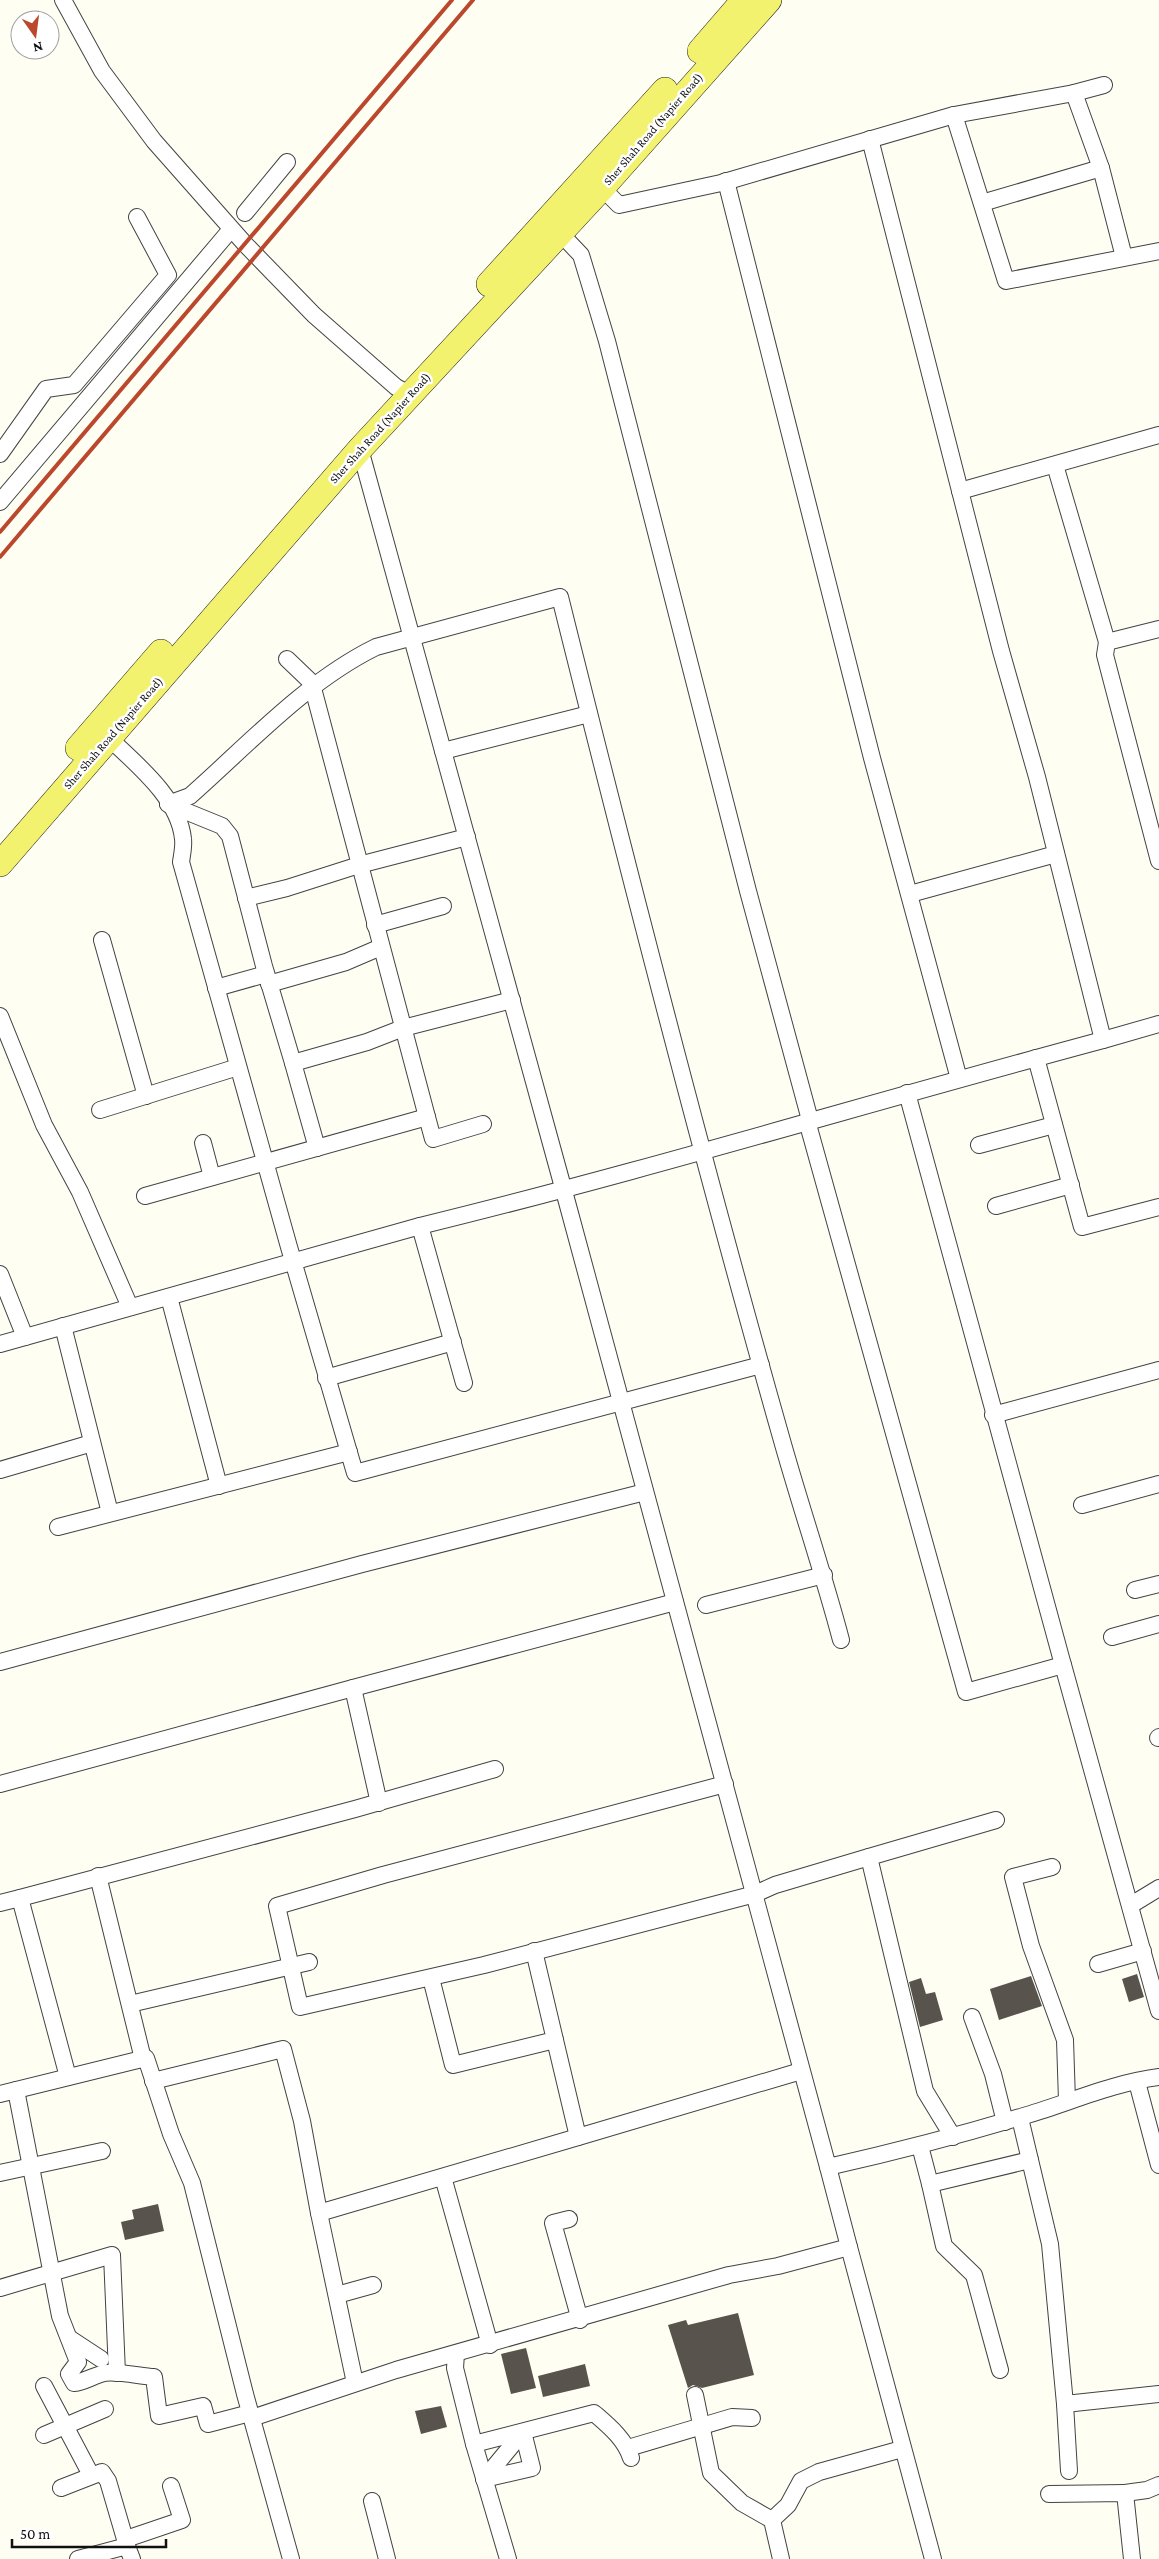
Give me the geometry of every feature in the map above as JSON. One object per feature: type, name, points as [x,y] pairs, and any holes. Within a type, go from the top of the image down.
[{"type":"main road","name":"Sher Shah Road (Napier Road)","points":[[0,840],[360,449],[402,390],[560,233],[602,188],[689,76],[744,0]]},
{"type":"main road","name":"Sher Shah Road (Napier Road)","points":[[0,864],[109,738],[124,706],[402,390],[689,76],[769,0]]},
{"type":"street","points":[[63,0],[102,71],[154,141],[245,244],[314,315],[402,390]]},
{"type":"street","points":[[602,188],[619,205],[726,181],[954,115],[1104,86]]},
{"type":"street","points":[[1074,93],[1101,168],[1124,257]]},
{"type":"street","points":[[954,115],[1006,281],[1159,251]]},
{"type":"street","points":[[870,139],[1103,1040]]},
{"type":"street","points":[[245,214],[287,162]]},
{"type":"street","points":[[982,203],[1101,168]]},
{"type":"street","points":[[726,181],[870,748],[959,1079]]},
{"type":"street","points":[[0,454],[46,389],[74,385],[168,275],[137,217]]},
{"type":"street","points":[[560,233],[580,255],[607,341],[808,1120],[966,1692],[1062,1665]]},
{"type":"street","points":[[0,502],[227,234]]},
{"type":"street","points":[[960,491],[1159,435]]},
{"type":"street","points":[[360,449],[755,1894],[902,2449],[933,2559]]},
{"type":"street","points":[[1055,465],[1107,642],[1105,655],[1159,861]]},
{"type":"street","points":[[168,804],[190,796],[312,687],[370,650],[560,597],[703,1152],[781,1440],[824,1575],[841,1640]]},
{"type":"street","points":[[1107,642],[1159,629]]},
{"type":"street","points":[[287,659],[310,682],[312,687],[433,1139],[483,1124]]},
{"type":"street","points":[[443,751],[589,714]]},
{"type":"street","points":[[109,738],[155,782],[176,817],[183,839],[181,862],[326,1378],[355,1473],[761,1365]]},
{"type":"street","points":[[168,804],[222,826],[230,836],[268,979],[317,1148]]},
{"type":"street","points":[[246,898],[287,888],[359,865],[467,837]]},
{"type":"street","points":[[910,894],[1056,854]]},
{"type":"street","points":[[375,925],[443,906]]},
{"type":"street","points":[[102,940],[146,1096]]},
{"type":"street","points":[[216,988],[346,962],[381,947]]},
{"type":"street","points":[[293,1063],[367,1042],[403,1028],[512,1000]]},
{"type":"street","points":[[0,1016],[44,1125],[80,1192],[130,1307]]},
{"type":"street","points":[[0,1344],[420,1226],[564,1191],[808,1120],[1159,1024]]},
{"type":"street","points":[[1036,1058],[1082,1228],[1159,1207]]},
{"type":"street","points":[[100,1110],[238,1067]]},
{"type":"street","points":[[907,1093],[993,1414],[1159,2011]]},
{"type":"street","points":[[145,1196],[427,1117]]},
{"type":"street","points":[[979,1145],[1054,1124]]},
{"type":"street","points":[[203,1143],[212,1177]]},
{"type":"street","points":[[996,1206],[1070,1185]]},
{"type":"street","points":[[420,1226],[464,1383]]},
{"type":"street","points":[[0,1274],[25,1337]]},
{"type":"street","points":[[169,1297],[219,1486]]},
{"type":"street","points":[[63,1326],[110,1513]]},
{"type":"street","points":[[326,1378],[453,1342]]},
{"type":"street","points":[[993,1414],[1159,1370]]},
{"type":"street","points":[[0,1470],[92,1443]]},
{"type":"street","points":[[58,1527],[349,1452]]},
{"type":"street","points":[[1082,1505],[1159,1484]]},
{"type":"street","points":[[0,1662],[362,1564],[645,1492]]},
{"type":"street","points":[[706,1606],[824,1575]]},
{"type":"street","points":[[1135,1590],[1159,1584]]},
{"type":"street","points":[[0,1784],[675,1602]]},
{"type":"street","points":[[1112,1637],[1159,1624]]},
{"type":"street","points":[[353,1688],[379,1803]]},
{"type":"street","points":[[0,1903],[379,1803],[496,1769]]},
{"type":"street","points":[[725,1784],[383,1875],[277,1906],[300,2007],[431,1978],[755,1894],[775,1885],[996,1820]]},
{"type":"street","points":[[869,1857],[925,2091],[953,2137]]},
{"type":"street","points":[[1052,1868],[1013,1877],[1031,1946],[1065,2040],[1067,2101]]},
{"type":"street","points":[[98,1876],[143,2058],[146,2058],[171,2134],[192,2183],[251,2416],[291,2559]]},
{"type":"street","points":[[1130,1905],[1159,1888]]},
{"type":"street","points":[[20,1898],[68,2077]]},
{"type":"street","points":[[1098,1964],[1143,1950]]},
{"type":"street","points":[[534,1951],[578,2137]]},
{"type":"street","points":[[130,2004],[309,1962]]},
{"type":"street","points":[[431,1978],[453,2065],[555,2040]]},
{"type":"street","points":[[972,2017],[993,2074],[1030,2160],[1050,2244],[1065,2404],[1069,2471]]},
{"type":"street","points":[[153,2081],[283,2048],[302,2121],[319,2213],[355,2383]]},
{"type":"street","points":[[143,2058],[8,2092],[31,2166],[60,2316],[78,2362],[69,2374],[74,2384],[102,2374],[117,2373],[154,2376],[159,2416],[203,2406],[208,2424],[251,2416],[355,2383],[729,2276],[778,2266],[849,2247]]},
{"type":"street","points":[[319,2213],[801,2071]]},
{"type":"street","points":[[828,2167],[920,2146],[1012,2120],[1067,2101],[1159,2077]]},
{"type":"street","points":[[1137,2082],[1159,2165]]},
{"type":"street","points":[[920,2146],[944,2246],[974,2275],[1000,2370]]},
{"type":"street","points":[[0,2173],[102,2151]]},
{"type":"street","points":[[930,2184],[1030,2160]]},
{"type":"street","points":[[443,2177],[490,2345]]},
{"type":"street","points":[[569,2219],[553,2223],[580,2320]]},
{"type":"street","points":[[0,2288],[112,2255],[117,2373]]},
{"type":"street","points":[[337,2295],[373,2285]]},
{"type":"street","points":[[69,2338],[101,2359]]},
{"type":"street","points":[[456,2354],[456,2375],[508,2559]]},
{"type":"street","points":[[44,2386],[91,2475]]},
{"type":"street","points":[[1065,2404],[1159,2394]]},
{"type":"street","points":[[695,2395],[712,2473],[742,2503],[772,2520],[781,2559]]},
{"type":"street","points":[[44,2435],[105,2409]]},
{"type":"street","points":[[474,2444],[594,2413],[612,2428],[629,2453],[702,2425],[732,2417],[752,2418]]},
{"type":"street","points":[[484,2479],[532,2468],[522,2432]]},
{"type":"street","points":[[484,2479],[522,2432]]},
{"type":"street","points":[[772,2520],[788,2505],[801,2481],[819,2472],[902,2449]]},
{"type":"street","points":[[61,2488],[102,2472],[108,2481],[128,2548]]},
{"type":"street","points":[[1049,2494],[1125,2493],[1147,2490],[1159,2485]]},
{"type":"street","points":[[78,2559],[128,2548],[182,2520],[171,2486]]},
{"type":"street","points":[[1125,2493],[1132,2559]]},
{"type":"street","points":[[372,2501],[387,2559]]},
{"type":"building","points":[[1137,1974],[1144,1997],[1129,2002],[1122,1979]]},
{"type":"building","points":[[1031,1976],[1042,2006],[999,2020],[990,1989]]},
{"type":"building","points":[[921,1978],[926,1994],[935,1992],[943,2020],[920,2027],[909,1982]]},
{"type":"building","points":[[158,2204],[164,2231],[125,2240],[121,2222],[134,2219],[132,2210]]},
{"type":"building","points":[[738,2313],[754,2375],[702,2388],[693,2385],[688,2388],[668,2325],[686,2320],[688,2325]]},
{"type":"building","points":[[526,2348],[536,2388],[511,2394],[501,2354]]},
{"type":"building","points":[[585,2364],[590,2386],[543,2397],[538,2376]]},
{"type":"building","points":[[441,2406],[447,2427],[421,2434],[415,2411]]},
{"type":"railway","points":[[0,532],[452,0]]},
{"type":"railway","points":[[0,557],[473,0]]}]
